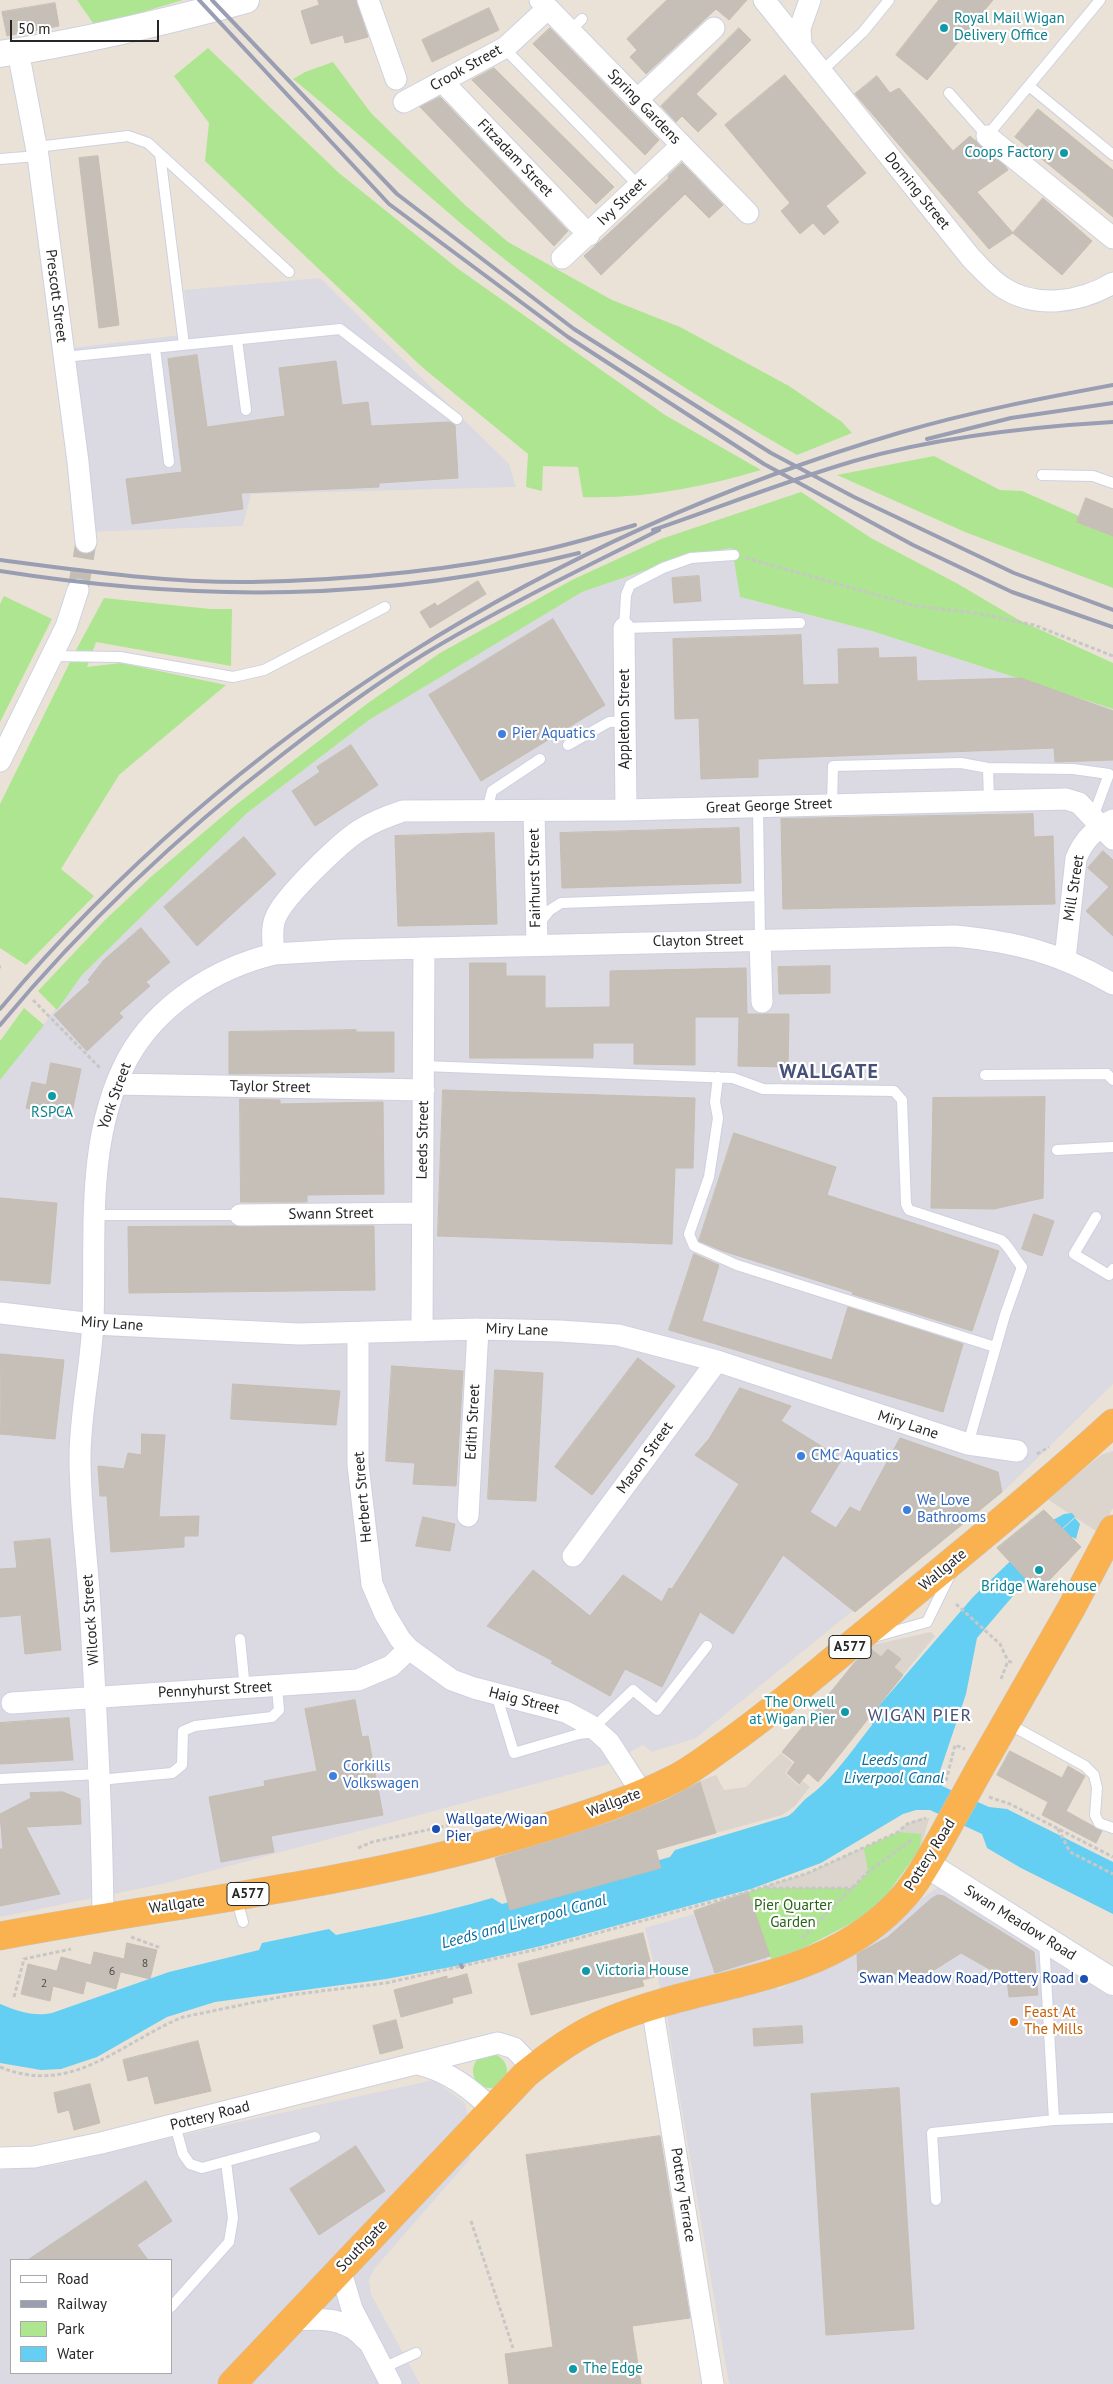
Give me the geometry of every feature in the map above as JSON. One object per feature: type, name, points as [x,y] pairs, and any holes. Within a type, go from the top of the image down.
[{"type":"highway","name":"Wallgate","points":[[0,1936],[103,1916],[236,1896],[391,1868],[469,1850],[566,1821],[642,1793],[675,1778],[702,1762],[754,1724],[856,1642],[1107,1433]]},
{"type":"highway","name":"Pottery Road","points":[[492,2109],[533,2068],[586,2032],[607,2022],[652,2006],[788,1971],[853,1939],[887,1914],[907,1893],[926,1843],[973,1758],[1006,1722],[1109,1546]]},
{"type":"highway","name":"Southgate","points":[[232,2384],[492,2109]]},
{"type":"street","points":[[5,53],[135,29],[246,0]]},
{"type":"street","points":[[368,0],[396,79]]},
{"type":"street","name":"Dorning Street","points":[[764,0],[971,258],[1003,287],[1020,296],[1043,302],[1081,297],[1113,283]]},
{"type":"street","points":[[801,46],[800,28],[810,0]]},
{"type":"street","name":"Spring Gardens","points":[[544,4],[577,24],[638,99],[681,146],[748,213]]},
{"type":"street","name":"Crook Street","points":[[404,102],[504,48],[544,4]]},
{"type":"street","points":[[638,99],[714,28]]},
{"type":"street","name":"Prescott Street","points":[[5,53],[38,151],[86,542]]},
{"type":"street","name":"Fitzadam Street","points":[[442,81],[589,235]]},
{"type":"street","points":[[988,136],[1113,238]]},
{"type":"street","name":"Ivy Street","points":[[562,258],[589,235],[681,146]]},
{"type":"street","points":[[0,761],[66,627],[78,590]]},
{"type":"street","name":"Appleton Street","points":[[624,628],[626,810]]},
{"type":"street","name":"Great George Street","points":[[274,954],[275,918],[287,898],[360,830],[391,815],[412,810],[626,810],[988,800],[1073,800],[1105,825]]},
{"type":"street","name":"Fairhurst Street","points":[[534,811],[536,936]]},
{"type":"street","name":"Mill Street","points":[[1065,959],[1076,859],[1080,847],[1090,835],[1105,825]]},
{"type":"street","name":"Clayton Street","points":[[274,954],[424,948],[536,936],[760,940],[955,936],[991,940],[1065,959],[1113,984]]},
{"type":"street","points":[[760,940],[762,1002]]},
{"type":"street","name":"Leeds Street","points":[[422,1331],[421,1213],[424,1090],[424,948]]},
{"type":"street","name":"York Street","points":[[93,1324],[95,1215],[100,1135],[116,1084],[138,1043],[154,1023],[178,1000],[219,973],[249,961],[274,954]]},
{"type":"street","name":"Taylor Street","points":[[116,1084],[424,1090]]},
{"type":"street","name":"Swann Street","points":[[240,1216],[421,1213]]},
{"type":"street","name":"Miry Lane","points":[[0,1313],[93,1324],[299,1334],[478,1329],[560,1331],[618,1335],[717,1361],[968,1444],[1017,1451]]},
{"type":"street","name":"Wilcock Street","points":[[93,1324],[80,1457],[96,1697],[103,1916]]},
{"type":"street","name":"Edith Street","points":[[468,1516],[478,1329]]},
{"type":"street","name":"Herbert Street","points":[[358,1333],[358,1465],[372,1584],[385,1614],[400,1639],[409,1649]]},
{"type":"street","name":"Mason Street","points":[[573,1556],[717,1361]]},
{"type":"street","name":"Pennyhurst Street","points":[[4,1704],[277,1687],[358,1680],[391,1666],[409,1649]]},
{"type":"street","name":"Haig Street","points":[[409,1649],[452,1680],[496,1694],[566,1712],[595,1730],[609,1742],[642,1793]]},
{"type":"street","name":"Swan Meadow Road","points":[[926,1843],[1044,1938],[1113,1982]]},
{"type":"street","name":"Pottery Terrace","points":[[652,2006],[713,2384]]},
{"type":"street","name":"Pottery Road","points":[[0,2158],[34,2157],[175,2125],[498,2044],[514,2048],[533,2068]]},
{"type":"street","name":"Pottery Road","points":[[418,2064],[437,2068],[458,2080],[492,2109]]},
{"type":"street","points":[[340,2269],[352,2309],[387,2376]]},
{"type":"street","points":[[293,2320],[320,2318],[334,2320],[362,2335],[373,2347]]},
{"type":"lane","points":[[821,72],[863,32],[889,0]]},
{"type":"lane","points":[[949,93],[988,136],[1100,0]]},
{"type":"lane","points":[[504,48],[639,186]]},
{"type":"lane","points":[[1029,86],[1113,155]]},
{"type":"lane","points":[[0,159],[128,136],[148,144],[160,154],[289,272]]},
{"type":"lane","points":[[160,154],[184,345]]},
{"type":"lane","points":[[64,357],[340,329],[457,419]]},
{"type":"lane","points":[[237,340],[246,410]]},
{"type":"lane","points":[[156,348],[170,462]]},
{"type":"lane","points":[[1042,475],[1093,476],[1113,483]]},
{"type":"lane","points":[[734,555],[691,558],[663,568],[630,585],[626,595],[624,628],[800,623]]},
{"type":"lane","points":[[51,656],[120,657],[233,677],[264,670],[385,607]]},
{"type":"lane","points":[[568,745],[609,722],[626,721]]},
{"type":"lane","points":[[487,810],[492,791],[540,758]]},
{"type":"lane","points":[[832,804],[833,766],[961,763],[988,768],[1074,769],[1111,774],[1105,790],[1105,825]]},
{"type":"lane","points":[[988,768],[988,800]]},
{"type":"lane","points":[[758,807],[760,940]]},
{"type":"lane","points":[[536,936],[550,910],[561,903],[759,896]]},
{"type":"lane","points":[[424,1066],[733,1078],[764,1089],[894,1091],[902,1100],[906,1204],[909,1210],[1001,1240],[1007,1244],[1013,1257],[1022,1267],[996,1347],[968,1444]]},
{"type":"lane","points":[[985,1075],[1107,1074],[1113,1080]]},
{"type":"lane","points":[[718,1077],[715,1102],[718,1118],[709,1177],[689,1234],[694,1246],[737,1265],[996,1347]]},
{"type":"lane","points":[[1057,1150],[1113,1147]]},
{"type":"lane","points":[[95,1215],[240,1216]]},
{"type":"lane","points":[[1096,1217],[1074,1254],[1109,1275],[1113,1269]]},
{"type":"lane","points":[[240,1639],[245,1689]]},
{"type":"lane","points":[[496,1694],[514,1753],[595,1730],[634,1690],[657,1710],[707,1646]]},
{"type":"lane","points":[[0,1780],[172,1773],[182,1765],[183,1731],[195,1726],[272,1717],[279,1710],[277,1687]]},
{"type":"lane","points":[[1006,1722],[1085,1766],[1094,1775],[1097,1788],[1094,1815],[1099,1822],[1113,1828]]},
{"type":"lane","points":[[236,1896],[243,1922]]},
{"type":"lane","points":[[1044,1938],[1054,2120]]},
{"type":"lane","points":[[936,2200],[932,2133],[1054,2120],[1113,2118]]},
{"type":"lane","points":[[175,2125],[183,2154],[190,2164],[202,2168],[315,2137]]},
{"type":"lane","points":[[172,2306],[229,2242],[233,2218],[226,2162]]},
{"type":"lane","points":[[387,2376],[416,2353]]},
{"type":"path","points":[[734,555],[916,606],[974,613],[1034,625],[1113,656]]},
{"type":"path","points":[[33,1000],[116,1084]]},
{"type":"path","points":[[956,1604],[1000,1644],[1008,1661]]},
{"type":"path","points":[[953,1783],[944,1780],[955,1745],[973,1758]]},
{"type":"path","points":[[986,1796],[1010,1804],[1113,1857]]},
{"type":"path","points":[[798,1942],[868,1872],[926,1843],[923,1818]]},
{"type":"path","points":[[0,2067],[40,2076],[61,2074],[98,2063],[168,2023],[183,2017],[290,1995],[386,1983],[452,1970],[543,1948],[762,1888],[824,1866],[898,1832],[907,1824],[923,1818],[929,1818]]},
{"type":"path","points":[[1058,1829],[1070,1852],[1113,1874]]},
{"type":"path","points":[[762,1888],[853,1888]]},
{"type":"path","points":[[129,1937],[161,1948]]},
{"type":"path","points":[[14,1997],[24,1959],[72,1949]]},
{"type":"path","points":[[471,2221],[513,2348]]},
{"type":"shaded area","points":[[320,278],[509,464],[516,487],[251,494],[243,526],[88,532],[72,348],[189,334],[184,290]]},
{"type":"shaded area","points":[[733,547],[740,597],[872,631],[1113,709],[1113,1384],[1005,1490],[696,1738],[652,1752],[643,1745],[605,1765],[162,1884],[0,1917],[0,1080],[82,975],[247,813],[369,720],[582,592],[693,554]]},
{"type":"shaded area","points":[[1113,1451],[1113,1508],[1099,1533],[1047,1499],[1101,1455]]},
{"type":"shaded area","points":[[931,1632],[935,1636],[903,1675],[894,1667],[900,1659],[889,1649],[881,1657],[868,1646]]},
{"type":"shaded area","points":[[781,1753],[793,1763],[785,1773],[798,1785],[803,1781],[810,1787],[795,1806],[782,1815],[716,1833],[700,1781],[716,1775],[724,1790],[746,1787]]},
{"type":"shaded area","points":[[923,1818],[929,1818],[920,1849],[921,1834],[898,1832],[907,1824]]},
{"type":"shaded area","points":[[864,1848],[868,1872],[853,1888],[762,1888],[808,1873]]},
{"type":"shaded area","points":[[938,1887],[1113,1997],[1113,2384],[729,2384],[668,2020],[645,1928],[746,1899],[778,1990],[845,1954]]},
{"type":"shaded area","points":[[434,2080],[465,2103],[470,2128],[470,2159],[375,2268],[369,2279],[371,2294],[420,2384],[0,2384],[0,2170],[56,2165],[221,2126]]},
{"type":"green space","points":[[77,0],[183,0],[95,26]]},
{"type":"green space","points":[[208,48],[339,173],[457,268],[665,415],[761,470],[673,491],[628,496],[583,497],[578,467],[543,466],[542,491],[526,487],[528,454],[422,367],[205,161],[209,123],[174,76]]},
{"type":"green space","points":[[333,62],[371,113],[465,205],[508,242],[612,300],[680,327],[789,386],[842,422],[852,433],[797,455],[689,390],[619,344],[550,295],[432,199],[293,79],[305,72]]},
{"type":"green space","points":[[934,456],[1000,490],[1022,491],[1079,516],[1077,522],[1113,536],[1113,588],[965,532],[837,475]]},
{"type":"green space","points":[[801,492],[871,538],[958,584],[1019,620],[1113,663],[1113,709],[872,631],[740,597],[732,548],[693,554],[582,592],[369,720],[247,813],[82,975],[57,1010],[38,991],[105,920],[152,876],[237,804],[368,703],[440,653],[572,580],[661,539]]},
{"type":"green space","points":[[4,596],[52,619],[0,722],[0,604]]},
{"type":"green space","points":[[104,598],[210,609],[232,609],[231,666],[96,642],[87,667],[121,663],[226,685],[119,775],[61,869],[94,896],[26,965],[0,948],[0,804],[76,650]]},
{"type":"green space","points":[[24,1008],[44,1025],[0,1080],[0,1041]]},
{"type":"green space","name":"Pier Quarter Garden","points":[[923,1818],[929,1818],[920,1849],[875,1911],[784,1958],[771,1959],[748,1892],[808,1873],[898,1832],[907,1824]]},
{"type":"green space","points":[[490,2054],[497,2055],[502,2059],[506,2064],[506,2078],[502,2083],[497,2087],[490,2088],[483,2087],[478,2083],[474,2078],[473,2071],[474,2064],[478,2059],[483,2055]]},
{"type":"water","name":"Leeds and Liverpool Canal","points":[[1072,1513],[1075,1517],[1016,1570],[1075,1518],[1080,1524],[1076,1539],[1072,1537],[1025,1582],[977,1638],[966,1694],[938,1777],[942,1786],[989,1807],[1007,1809],[1113,1862],[1113,1914],[1021,1868],[987,1848],[982,1834],[930,1810],[916,1810],[903,1814],[821,1863],[751,1889],[541,1946],[451,1967],[386,1979],[215,2002],[167,2017],[97,2057],[61,2069],[41,2070],[0,2063],[0,2004],[32,2014],[52,2013],[169,1972],[259,1950],[262,1943],[329,1929],[336,1935],[492,1898],[502,1904],[670,1857],[675,1850],[788,1816],[826,1782],[872,1725],[871,1715],[973,1597],[1053,1520],[1064,1514]]},
{"type":"building","points":[[318,0],[356,0],[368,37],[345,43],[343,35],[311,44],[301,11],[319,5]]},
{"type":"building","points":[[667,0],[747,0],[729,20],[716,9],[646,74],[630,57],[637,50],[627,39]]},
{"type":"building","name":"Royal Mail Wigan Delivery Office","points":[[939,0],[993,0],[927,80],[896,55]]},
{"type":"building","points":[[55,3],[59,26],[7,36],[2,12]]},
{"type":"building","points":[[489,8],[499,30],[432,62],[422,40]]},
{"type":"building","points":[[550,28],[659,140],[645,155],[533,44]]},
{"type":"building","points":[[739,28],[751,40],[696,94],[717,114],[698,132],[682,116],[676,122],[661,106]]},
{"type":"building","points":[[494,68],[614,187],[596,204],[472,80]]},
{"type":"building","points":[[785,75],[866,173],[826,206],[839,222],[824,235],[813,223],[800,234],[781,211],[790,203],[725,125]]},
{"type":"building","points":[[877,76],[890,93],[899,88],[953,151],[970,136],[1005,166],[1008,170],[977,192],[1013,233],[989,249],[855,94]]},
{"type":"building","points":[[440,97],[568,231],[554,246],[420,107]]},
{"type":"building","name":"Coops Factory","points":[[1038,109],[1113,170],[1113,217],[1015,137]]},
{"type":"building","points":[[98,156],[119,325],[99,328],[79,158]]},
{"type":"building","points":[[682,163],[723,205],[709,218],[685,194],[601,275],[584,256],[669,178],[668,176]]},
{"type":"building","points":[[1043,198],[1092,241],[1062,275],[1013,233]]},
{"type":"building","points":[[197,355],[207,427],[285,416],[279,368],[336,361],[342,405],[368,402],[371,426],[449,422],[455,425],[458,478],[379,483],[379,487],[241,493],[243,509],[132,524],[126,479],[182,472],[168,359]]},
{"type":"building","points":[[1086,498],[1113,509],[1113,536],[1077,522]]},
{"type":"building","points":[[699,576],[701,601],[674,603],[672,578]]},
{"type":"building","points":[[478,581],[486,594],[430,628],[420,612],[435,603],[437,606]]},
{"type":"building","points":[[553,619],[605,705],[481,781],[429,695]]},
{"type":"building","points":[[801,635],[803,685],[839,684],[838,649],[878,648],[879,658],[916,657],[917,681],[1021,678],[1113,711],[1113,760],[1055,762],[1054,748],[758,759],[758,777],[701,779],[699,718],[675,719],[673,639]]},
{"type":"building","points":[[351,745],[378,785],[315,826],[292,791],[320,772],[317,767]]},
{"type":"building","points":[[1033,814],[1034,837],[1053,836],[1055,904],[783,909],[781,819]]},
{"type":"building","points":[[739,828],[741,883],[562,888],[560,833]]},
{"type":"building","points":[[494,833],[497,924],[398,926],[395,836]]},
{"type":"building","points":[[244,837],[276,874],[197,946],[164,907]]},
{"type":"building","points":[[1103,851],[1113,860],[1113,936],[1086,911],[1109,887],[1088,868]]},
{"type":"building","points":[[141,928],[170,962],[146,982],[150,986],[119,1013],[123,1017],[87,1051],[54,1015],[90,982],[88,980],[104,960]]},
{"type":"building","points":[[470,963],[506,963],[506,976],[545,976],[545,1008],[610,1007],[610,971],[746,968],[747,1014],[789,1014],[788,1067],[738,1066],[739,1017],[695,1017],[695,1065],[634,1064],[634,1043],[593,1043],[593,1058],[470,1058]]},
{"type":"building","points":[[830,966],[830,993],[779,994],[778,967]]},
{"type":"building","points":[[356,1030],[356,1032],[394,1032],[394,1072],[229,1074],[229,1032]]},
{"type":"building","name":"RSPCA","points":[[51,1063],[81,1069],[71,1117],[26,1108],[32,1082],[46,1085]]},
{"type":"building","points":[[443,1090],[695,1098],[693,1168],[675,1168],[672,1244],[438,1236]]},
{"type":"building","points":[[1045,1097],[1043,1198],[994,1209],[931,1208],[933,1098]]},
{"type":"building","points":[[240,1099],[280,1100],[280,1104],[383,1102],[384,1194],[307,1195],[307,1202],[241,1202]]},
{"type":"building","points":[[734,1133],[836,1167],[827,1195],[999,1251],[972,1331],[852,1294],[853,1292],[723,1251],[699,1241]]},
{"type":"building","points":[[0,1198],[57,1203],[50,1284],[0,1280]]},
{"type":"building","points":[[1034,1214],[1054,1221],[1042,1256],[1022,1249]]},
{"type":"building","points":[[374,1226],[375,1290],[129,1293],[128,1227]]},
{"type":"building","points":[[694,1254],[719,1265],[702,1321],[832,1360],[848,1307],[963,1344],[943,1412],[669,1330]]},
{"type":"building","points":[[1,1354],[64,1360],[55,1439],[0,1434]]},
{"type":"building","points":[[638,1358],[675,1386],[592,1495],[555,1467]]},
{"type":"building","points":[[392,1366],[463,1371],[456,1486],[413,1484],[415,1463],[386,1461]]},
{"type":"building","points":[[495,1370],[543,1373],[536,1501],[488,1499]]},
{"type":"building","points":[[233,1384],[340,1391],[336,1425],[231,1419]]},
{"type":"building","points":[[740,1388],[791,1406],[781,1421],[842,1459],[810,1512],[836,1528],[850,1507],[860,1512],[900,1438],[998,1472],[1002,1492],[855,1612],[783,1555],[733,1634],[700,1612],[662,1687],[625,1669],[610,1696],[551,1663],[553,1661],[487,1626],[533,1570],[590,1616],[623,1575],[662,1602],[669,1588],[672,1589],[739,1484],[695,1455],[709,1439]]},
{"type":"building","points":[[142,1434],[165,1435],[159,1517],[199,1516],[198,1536],[184,1536],[184,1547],[111,1552],[107,1496],[100,1496],[98,1466],[124,1469],[128,1453],[141,1455]]},
{"type":"building","name":"Bridge Warehouse","points":[[1044,1510],[1081,1547],[1038,1592],[997,1548]]},
{"type":"building","points":[[423,1517],[455,1524],[450,1551],[416,1546]]},
{"type":"building","points":[[50,1539],[61,1650],[25,1654],[21,1615],[0,1617],[0,1569],[17,1568],[14,1542]]},
{"type":"building","name":"The Orwell at Wigan Pier","points":[[871,1649],[881,1657],[888,1649],[901,1659],[894,1667],[903,1675],[818,1782],[808,1773],[799,1784],[787,1773],[795,1762],[782,1752],[855,1662]]},
{"type":"building","name":"Corkills Volkswagen","points":[[355,1700],[362,1737],[368,1736],[383,1815],[271,1836],[274,1852],[221,1862],[209,1797],[265,1786],[264,1781],[317,1771],[305,1709]]},
{"type":"building","points":[[69,1718],[73,1760],[0,1764],[0,1723]]},
{"type":"building","points":[[1010,1751],[1062,1778],[1068,1766],[1085,1776],[1066,1811],[1102,1831],[1096,1843],[1042,1815],[1048,1802],[997,1775]]},
{"type":"building","points":[[700,1782],[716,1833],[656,1850],[661,1868],[510,1910],[495,1858],[614,1821],[666,1800]]},
{"type":"building","points":[[63,1792],[80,1799],[81,1824],[26,1827],[60,1894],[0,1906],[0,1849],[3,1849],[0,1814],[31,1798],[30,1793]]},
{"type":"building","points":[[748,1892],[770,1956],[715,1973],[694,1911]]},
{"type":"building","points":[[938,1895],[944,1896],[1034,1952],[1038,1995],[1009,1997],[1007,1979],[961,1953],[931,1972],[858,1976],[857,1954],[888,1937],[932,1898]]},
{"type":"building","name":"Victoria House","points":[[643,1933],[654,1977],[642,1980],[644,1986],[531,2015],[518,1964]]},
{"type":"building","points":[[127,1943],[157,1950],[150,1979],[121,1972],[123,1962],[116,1989],[86,1981],[83,1994],[53,1986],[50,2001],[21,1994],[28,1964],[57,1971],[61,1957],[91,1965],[94,1952],[124,1959]]},
{"type":"building","points":[[467,1974],[472,1993],[452,1998],[453,2003],[401,2017],[394,1990],[447,1976],[447,1979]]},
{"type":"building","points":[[396,2020],[403,2048],[380,2054],[373,2026]]},
{"type":"building","points":[[802,2026],[803,2043],[754,2046],[753,2029]]},
{"type":"building","points":[[198,2041],[211,2091],[155,2104],[148,2076],[128,2081],[123,2060]]},
{"type":"building","points":[[90,2084],[100,2123],[74,2130],[69,2110],[58,2113],[54,2093]]},
{"type":"building","points":[[899,2088],[914,2329],[826,2335],[811,2094]]},
{"type":"building","points":[[660,2136],[690,2318],[632,2326],[641,2384],[509,2384],[505,2354],[553,2347],[526,2155]]},
{"type":"building","points":[[356,2146],[385,2191],[319,2235],[290,2189]]},
{"type":"building","points":[[146,2181],[172,2221],[137,2245],[147,2259],[29,2259]]},
{"type":"tunnel","points":[[78,590],[86,542]]},
{"type":"railway","points":[[199,0],[389,204],[568,337],[764,464],[913,545],[1012,592],[1113,627]]},
{"type":"railway","points":[[212,0],[397,194],[574,329],[771,453],[854,497],[1014,573],[1113,610]]},
{"type":"railway","points":[[0,1009],[92,908],[191,815],[297,731],[408,654],[525,586],[647,526],[773,475],[902,432],[954,418],[1113,385]]},
{"type":"railway","points":[[927,439],[1011,418],[1113,403]]},
{"type":"railway","points":[[653,530],[803,477],[854,461],[917,445],[1015,430],[1113,422]]},
{"type":"railway","points":[[0,560],[126,576],[189,581],[252,582],[362,577],[472,564],[544,550],[635,525]]},
{"type":"railway","points":[[0,1025],[65,951],[170,848],[244,785],[321,725],[420,656],[549,585],[659,530]]},
{"type":"railway","points":[[0,571],[146,588],[218,592],[290,592],[435,581],[507,569],[579,553]]},
{"type":"place","name":"Royal Mail Wigan Delivery Office","points":[[944,28]]},
{"type":"place","name":"Coops Factory","points":[[1064,153]]},
{"type":"place","name":"Pier Aquatics","points":[[502,734]]},
{"type":"place","name":"RSPCA","points":[[52,1096]]},
{"type":"place","name":"CMC Aquatics","points":[[801,1456]]},
{"type":"place","name":"We Love Bathrooms","points":[[907,1510]]},
{"type":"place","name":"Bridge Warehouse","points":[[1039,1570]]},
{"type":"place","name":"The Orwell at Wigan Pier","points":[[845,1712]]},
{"type":"place","name":"Corkills Volkswagen","points":[[333,1776]]},
{"type":"place","name":"Wallgate/Wigan Pier","points":[[436,1829]]},
{"type":"place","name":"Victoria House","points":[[586,1971]]},
{"type":"place","name":"Swan Meadow Road/Pottery Road","points":[[1084,1979]]},
{"type":"place","name":"Feast At The Mills","points":[[1014,2022]]},
{"type":"place","name":"The Edge","points":[[573,2369]]},
{"type":"district","name":"WALLGATE","points":[[829,1072]]},
{"type":"district","name":"WIGAN PIER","points":[[920,1716]]}]
